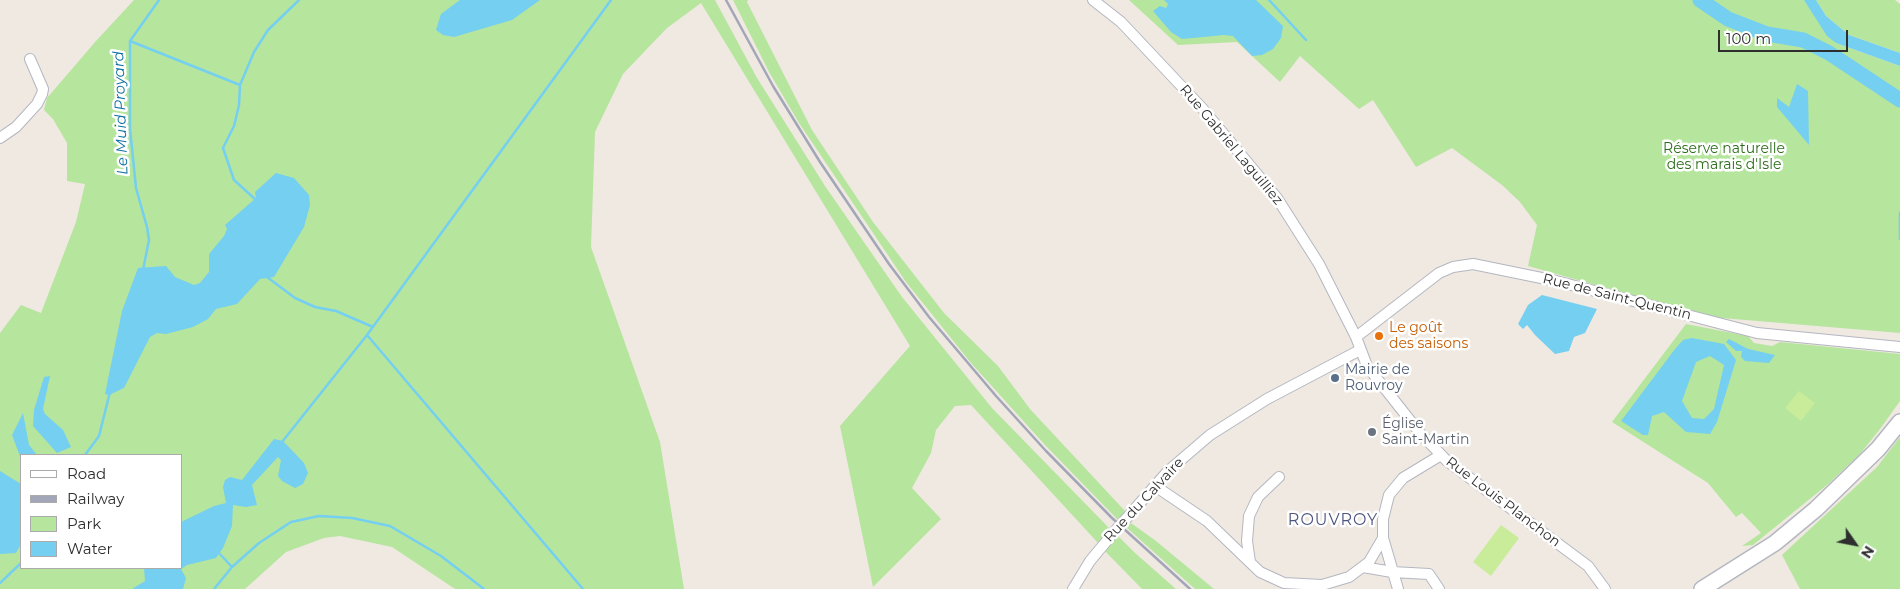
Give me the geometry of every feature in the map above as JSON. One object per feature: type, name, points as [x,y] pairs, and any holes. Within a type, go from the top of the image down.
[{"type":"main road","points":[[1702,589],[1775,543],[1816,509],[1878,450],[1900,422]]},
{"type":"street","name":"Rue Gabriel Laguilliez","points":[[1093,0],[1120,22],[1202,108],[1277,198],[1319,264],[1356,337]]},
{"type":"street","points":[[0,138],[16,127],[37,104],[42,94],[43,89],[30,58]]},
{"type":"street","name":"Rue de Saint-Quentin","points":[[1356,337],[1439,273],[1453,266],[1473,264],[1556,281],[1757,333],[1900,347]]},
{"type":"street","name":"Rue Louis Planchon","points":[[1356,337],[1367,366],[1383,388],[1441,455],[1580,560],[1592,571],[1605,589]]},
{"type":"street","name":"Rue du Calvaire","points":[[1073,589],[1090,560],[1114,531],[1192,448],[1233,419],[1360,350]]},
{"type":"street","points":[[1398,589],[1383,538],[1385,511],[1393,489],[1402,478],[1441,455]]},
{"type":"street","points":[[1250,562],[1247,542],[1249,516],[1258,497],[1278,477]]},
{"type":"street","points":[[1155,486],[1207,521],[1266,575],[1284,583],[1331,586],[1363,567],[1374,555],[1383,538]]},
{"type":"street","points":[[1363,567],[1392,572],[1429,574],[1439,589]]},
{"type":"green space","points":[[134,0],[715,0],[757,78],[825,186],[902,297],[992,408],[1111,530],[1099,544],[971,405],[955,406],[936,430],[931,453],[912,488],[941,519],[873,587],[840,426],[910,346],[701,3],[667,28],[623,74],[595,132],[591,247],[660,442],[684,589],[455,589],[392,547],[340,536],[324,538],[286,552],[245,589],[0,589],[0,333],[21,305],[41,313],[76,222],[85,184],[67,181],[67,143],[53,119],[44,110],[47,98]]},
{"type":"green space","points":[[733,0],[748,0],[747,2],[812,130],[873,222],[944,313],[998,366],[1030,409],[1125,511],[1118,520],[1045,445],[971,363],[906,282],[799,123],[769,72]]},
{"type":"green space","name":"Réserve naturelle des marais d'Isle","points":[[1129,0],[1806,0],[1836,43],[1900,66],[1900,333],[1710,317],[1528,266],[1537,225],[1520,202],[1502,185],[1452,148],[1416,167],[1373,100],[1359,109],[1300,56],[1280,82],[1237,42],[1178,45]]},
{"type":"green space","points":[[1816,0],[1895,0],[1900,4],[1900,53],[1849,35],[1826,16]]},
{"type":"green space","points":[[1686,324],[1748,336],[1754,343],[1772,346],[1780,342],[1900,354],[1900,401],[1880,429],[1860,454],[1827,485],[1753,545],[1742,546],[1761,533],[1742,513],[1736,517],[1708,483],[1612,422]]},
{"type":"green space","points":[[1799,391],[1815,403],[1801,421],[1785,408]]},
{"type":"green space","points":[[1900,437],[1900,589],[1800,589],[1782,555],[1877,467]]},
{"type":"green space","points":[[1131,523],[1214,589],[1195,589],[1126,527]]},
{"type":"green space","points":[[1501,525],[1519,538],[1491,576],[1473,562]]},
{"type":"green space","points":[[1116,534],[1176,589],[1142,589],[1102,548]]},
{"type":"water","points":[[460,0],[540,0],[512,20],[454,37],[443,35],[436,30],[441,14]]},
{"type":"water","points":[[1164,0],[1256,0],[1283,26],[1281,38],[1273,49],[1262,55],[1252,56],[1233,36],[1224,35],[1182,39],[1171,32],[1153,11],[1160,6],[1166,8],[1168,4]]},
{"type":"water","points":[[1804,0],[1816,0],[1826,16],[1849,35],[1900,53],[1900,66],[1836,43],[1827,36]]},
{"type":"water","points":[[1797,84],[1808,91],[1809,145],[1777,107],[1777,98],[1789,107]]},
{"type":"water","points":[[276,173],[294,178],[309,195],[310,205],[304,227],[274,277],[260,279],[237,304],[216,309],[208,319],[193,327],[166,334],[157,333],[150,337],[124,388],[109,395],[105,394],[122,311],[138,268],[166,266],[175,277],[194,285],[200,283],[209,272],[209,254],[224,236],[227,229],[225,225],[256,198],[255,192]]},
{"type":"water","points":[[1542,295],[1597,309],[1585,333],[1574,337],[1569,351],[1555,354],[1527,325],[1523,329],[1518,324],[1528,305]]},
{"type":"water","points":[[1692,338],[1724,344],[1736,360],[1717,422],[1710,434],[1686,432],[1664,412],[1652,416],[1648,435],[1643,435],[1621,421],[1683,340]],"holes":[[[1710,356],[1724,365],[1714,409],[1704,419],[1692,418],[1682,401],[1696,362]]]},
{"type":"water","points":[[1729,339],[1748,349],[1775,355],[1769,363],[1745,361],[1741,357],[1742,351],[1736,351],[1726,342]]},
{"type":"water","points":[[50,376],[43,409],[45,414],[63,430],[71,447],[57,453],[33,426],[34,410],[44,377]]},
{"type":"water","points":[[23,413],[29,445],[36,454],[20,454],[20,456],[12,435]]},
{"type":"water","points":[[274,439],[283,441],[304,463],[308,473],[303,484],[295,488],[282,481],[278,476],[281,460],[278,457],[252,485],[257,505],[246,507],[233,505],[232,526],[223,548],[216,558],[187,565],[182,568],[182,522],[214,506],[226,503],[223,487],[225,480],[230,477],[242,480]]},
{"type":"water","points":[[0,471],[20,483],[20,546],[16,553],[0,554]]},
{"type":"water","points":[[144,569],[181,569],[186,578],[183,589],[132,589],[145,581]]},
{"type":"waterway","name":"Le Muid Proyard","points":[[143,270],[149,240],[136,188],[130,129],[130,41],[159,0]]},
{"type":"waterway","points":[[256,200],[234,180],[223,148],[234,126],[239,105],[240,85],[254,52],[268,30],[299,0]]},
{"type":"waterway","points":[[282,442],[367,335],[611,0]]},
{"type":"waterway","points":[[1269,0],[1306,40]]},
{"type":"waterway","points":[[1700,0],[1728,19],[1767,34],[1803,40],[1829,53],[1900,100]]},
{"type":"waterway","points":[[130,41],[240,85]]},
{"type":"waterway","points":[[1900,213],[1900,239]]},
{"type":"waterway","points":[[267,277],[295,298],[315,307],[336,311],[373,327]]},
{"type":"waterway","points":[[367,335],[583,589]]},
{"type":"waterway","name":"Le Muid Proyard","points":[[86,454],[99,436],[110,392]]},
{"type":"waterway","points":[[214,589],[232,567],[259,543],[291,522],[319,516],[352,518],[390,526],[441,556],[484,589]]},
{"type":"waterway","points":[[218,552],[232,567]]},
{"type":"waterway","name":"Le Muid Proyard","points":[[0,583],[20,564]]},
{"type":"railway","points":[[726,0],[773,86],[820,162],[889,264],[929,317],[1046,451],[1112,518],[1190,589]]},
{"type":"place","name":"Le goût des saisons","points":[[1379,336]]},
{"type":"place","name":"Mairie de Rouvroy","points":[[1335,378]]},
{"type":"place","name":"Église Saint-Martin","points":[[1372,432]]},
{"type":"district","name":"ROUVROY","points":[[1333,520]]}]
